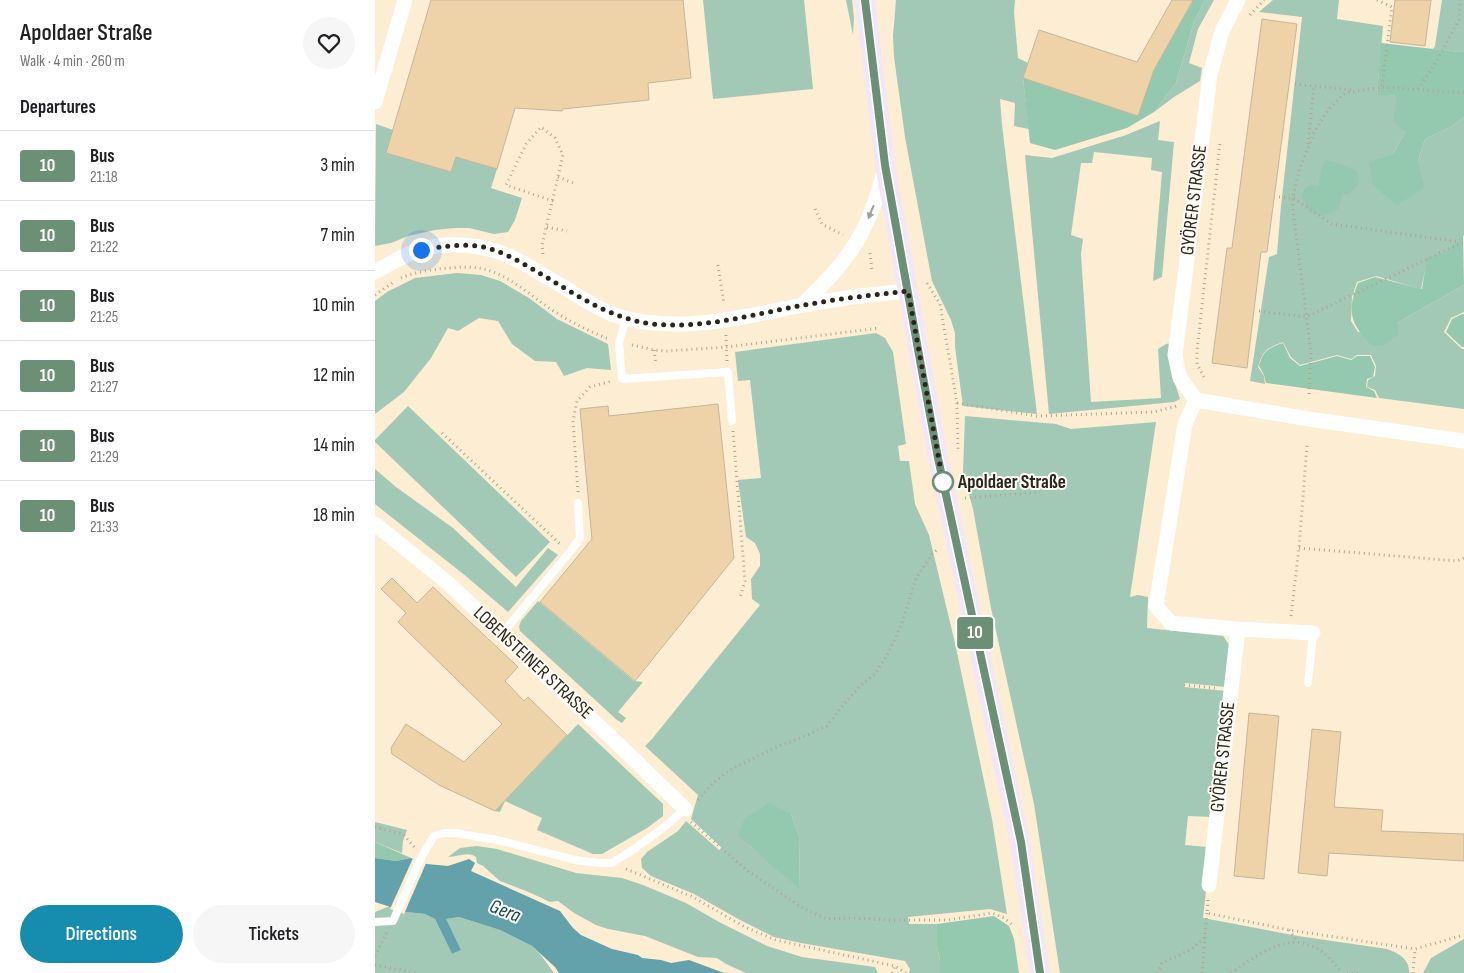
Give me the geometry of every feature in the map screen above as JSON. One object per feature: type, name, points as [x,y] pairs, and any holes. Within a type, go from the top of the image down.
[{"type":"main road","points":[[865,0],[885,165],[938,458],[1021,842],[1040,973]]},
{"type":"street","points":[[375,102],[405,0]]},
{"type":"street","name":"GYÖRER STRASSE","points":[[1196,400],[1180,378],[1175,355],[1210,75],[1222,31],[1238,0]]},
{"type":"street","points":[[802,305],[825,282],[858,239],[877,197],[885,165]]},
{"type":"street","points":[[375,272],[421,250],[449,245],[479,246],[511,257],[595,306],[626,318],[653,324],[698,324],[725,321],[802,305],[908,291]]},
{"type":"street","points":[[1313,633],[1171,623],[1157,606],[1185,424],[1196,400],[1309,419],[1464,441]]},
{"type":"street","name":"LOBENSTEINER STRASSE","points":[[375,524],[448,582],[621,746],[690,806]]},
{"type":"street","name":"GYÖRER STRASSE","points":[[1209,885],[1238,629]]},
{"type":"lane","points":[[626,318],[619,343],[622,379],[728,372],[732,420]]},
{"type":"lane","points":[[503,634],[580,538],[579,503]]},
{"type":"lane","points":[[1308,683],[1313,633]]},
{"type":"lane","points":[[375,922],[394,918],[421,856],[434,836],[444,833],[456,833],[502,841],[575,860],[612,863],[663,828],[690,806]]},
{"type":"path","points":[[1248,18],[1264,0]]},
{"type":"path","points":[[1377,0],[1392,8],[1382,87]]},
{"type":"path","points":[[1418,89],[1435,64],[1459,20],[1460,0]]},
{"type":"path","points":[[1295,84],[1356,90]]},
{"type":"path","points":[[1308,147],[1314,85]]},
{"type":"path","points":[[1309,394],[1311,353],[1293,198],[1300,168],[1314,133],[1337,99],[1345,93],[1356,90],[1382,87],[1464,93]]},
{"type":"path","points":[[543,254],[542,245],[547,227],[553,201],[563,155],[555,138],[541,127],[526,144],[506,185],[553,201]]},
{"type":"path","points":[[1204,377],[1197,364],[1197,351],[1221,138]]},
{"type":"path","points":[[558,177],[573,183]]},
{"type":"path","points":[[1279,197],[1293,198],[1332,224],[1463,243]]},
{"type":"path","points":[[815,209],[822,224],[843,235]]},
{"type":"path","points":[[547,227],[567,231]]},
{"type":"path","points":[[1259,310],[1306,317],[1463,243]]},
{"type":"path","points":[[869,248],[872,271]]},
{"type":"path","points":[[925,280],[940,304],[957,403],[958,456]]},
{"type":"path","points":[[579,503],[573,421],[577,401],[590,388],[622,379]]},
{"type":"path","points":[[957,403],[1036,416],[1154,412],[1196,400]]},
{"type":"path","points":[[732,420],[745,581],[740,597]]},
{"type":"path","points":[[442,433],[569,553]]},
{"type":"path","points":[[1289,632],[1299,548],[1307,445]]},
{"type":"path","points":[[963,498],[1040,492]]},
{"type":"path","points":[[1299,548],[1457,561],[1464,558]]},
{"type":"path","points":[[938,550],[932,554],[916,578],[902,623],[889,652],[876,673],[855,691],[827,726],[774,748],[728,771],[690,806],[688,820],[748,870],[801,907],[827,919],[949,920],[992,913],[1004,918],[1018,929]]},
{"type":"path","points":[[1184,685],[1231,690]]},
{"type":"path","points":[[375,827],[403,834]]},
{"type":"path","points":[[612,863],[693,897],[745,927],[776,940],[895,966],[906,973]]},
{"type":"path","points":[[1202,973],[1209,885]]},
{"type":"path","points":[[1207,913],[1289,930],[1415,949],[1464,935]]},
{"type":"path","points":[[375,956],[394,918]]},
{"type":"path","points":[[1289,930],[1299,943]]},
{"type":"path","points":[[1157,973],[1162,963],[1192,949],[1205,937]]},
{"type":"path","points":[[1231,973],[1269,949],[1285,944],[1299,943],[1321,950],[1343,973]]},
{"type":"path","points":[[1413,973],[1415,949]]},
{"type":"path","points":[[375,965],[417,973]]},
{"type":"path","points":[[892,973],[895,966]]},
{"type":"path","points":[[1347,973],[1358,973]]},
{"type":"green space","points":[[703,0],[804,0],[813,89],[713,99]]},
{"type":"green space","points":[[846,0],[852,0],[853,35]]},
{"type":"green space","points":[[896,0],[1015,0],[1014,12],[1018,58],[1028,63],[1023,78],[1029,129],[1014,126],[1015,103],[1000,99],[1037,414],[963,406],[955,347],[955,333],[951,320],[932,281],[905,137],[894,57],[893,36]]},
{"type":"green space","points":[[1188,0],[1205,0],[1194,22],[1176,83],[1154,112],[1127,128],[1055,150],[1030,143],[1023,78],[1138,116],[1154,68],[1192,3]]},
{"type":"green space","points":[[1205,0],[1214,0],[1198,29],[1189,63],[1202,68],[1200,81],[1154,112],[1176,83],[1194,22]]},
{"type":"green space","points":[[1273,0],[1339,0],[1337,19],[1383,26],[1377,94],[1397,96],[1405,132],[1393,154],[1418,161],[1425,139],[1451,127],[1464,117],[1464,235],[1447,253],[1428,257],[1421,289],[1376,276],[1357,282],[1352,297],[1351,321],[1358,332],[1397,323],[1464,285],[1464,312],[1451,318],[1444,332],[1464,349],[1464,409],[1379,398],[1375,390],[1367,387],[1368,380],[1375,376],[1376,366],[1371,355],[1357,355],[1351,359],[1337,355],[1300,365],[1291,357],[1283,342],[1269,348],[1262,357],[1258,367],[1264,376],[1265,384],[1250,381],[1269,257],[1277,254],[1302,17],[1259,12]]},
{"type":"green space","points":[[1442,0],[1464,0],[1464,51],[1433,49]]},
{"type":"green space","points":[[1381,43],[1464,51],[1464,117],[1451,127],[1425,139],[1418,161],[1424,188],[1397,205],[1373,185],[1369,162],[1393,154],[1405,132],[1393,121],[1397,96],[1377,95]]},
{"type":"green space","points":[[1160,121],[1158,140],[1174,142],[1162,277],[1153,281],[1162,172],[1151,170],[1152,158],[1094,152],[1092,163],[1081,163],[1071,235],[1083,239],[1081,253],[1091,402],[1161,398],[1158,349],[1172,343],[1173,377],[1180,399],[1174,402],[1049,414],[1025,155],[1052,158],[1126,135]]},
{"type":"green space","points":[[376,124],[393,130],[386,153],[451,172],[456,157],[497,169],[491,188],[522,198],[515,220],[508,232],[494,234],[469,228],[435,230],[375,246]]},
{"type":"green space","points":[[1326,160],[1356,170],[1360,182],[1349,194],[1343,194],[1338,209],[1323,216],[1310,213],[1301,196],[1310,185],[1318,186],[1321,170]]},
{"type":"green space","points":[[1463,235],[1464,285],[1397,323],[1399,334],[1385,345],[1372,346],[1359,331],[1353,318],[1352,302],[1358,283],[1375,277],[1422,289],[1427,257],[1445,253]]},
{"type":"green space","points":[[457,273],[481,275],[500,281],[529,298],[557,319],[608,344],[611,370],[587,368],[564,376],[556,362],[535,361],[512,344],[498,321],[479,318],[458,331],[448,328],[431,358],[404,392],[375,414],[375,301],[387,292],[415,278]]},
{"type":"green space","points":[[1464,314],[1464,347],[1446,332],[1452,319]]},
{"type":"green space","points":[[876,333],[885,338],[893,352],[906,444],[898,446],[900,461],[909,461],[915,504],[929,535],[955,643],[992,819],[1007,914],[990,909],[908,917],[909,924],[937,924],[940,973],[909,973],[910,969],[905,961],[774,937],[694,894],[651,876],[642,868],[641,859],[647,852],[678,831],[686,821],[719,850],[722,848],[691,819],[698,795],[645,746],[760,605],[752,599],[751,579],[760,566],[760,554],[755,543],[746,537],[738,480],[761,478],[750,380],[738,381],[735,352]],"holes":[[[791,814],[799,836],[800,888],[749,845]]]},
{"type":"green space","points":[[1283,343],[1290,358],[1300,366],[1337,356],[1351,360],[1357,356],[1370,356],[1375,367],[1373,377],[1367,379],[1366,387],[1374,391],[1377,398],[1266,383],[1259,366],[1264,353]]},
{"type":"green space","points":[[408,406],[550,542],[516,577],[375,442]]},
{"type":"green space","points":[[965,416],[1056,424],[1071,429],[1156,422],[1130,597],[1138,595],[1148,597],[1147,628],[1223,636],[1230,646],[1226,687],[1184,683],[1184,687],[1227,691],[1211,817],[1188,816],[1185,845],[1207,847],[1207,882],[1203,918],[1298,936],[1387,949],[1405,960],[1408,964],[1409,973],[1060,973],[1034,804],[991,608],[973,509],[963,472]]},
{"type":"green space","points":[[375,469],[396,487],[453,528],[516,587],[548,548],[558,555],[508,612],[375,504]]},
{"type":"green space","points":[[538,601],[634,681],[643,682],[618,712],[626,718],[622,723],[520,631],[521,621]]},
{"type":"green space","points":[[578,724],[663,804],[663,816],[647,828],[602,854],[593,854],[537,830],[542,818],[505,801],[500,812],[495,811]]},
{"type":"green space","points":[[769,803],[791,814],[799,836],[800,889],[738,835],[745,818]]},
{"type":"green space","points":[[375,822],[407,830],[403,841],[402,853],[375,842]]},
{"type":"green space","points":[[375,842],[411,858],[396,861],[375,858]]},
{"type":"green space","points":[[477,846],[497,849],[576,873],[622,878],[686,903],[767,946],[802,957],[875,967],[878,973],[746,973],[717,958],[698,957],[645,936],[596,925],[574,913],[558,901],[550,902],[500,881],[477,863],[476,857],[473,855],[466,854],[448,857],[460,848]]},
{"type":"green space","points":[[390,906],[406,912],[425,914],[435,919],[452,954],[461,950],[445,919],[459,917],[500,930],[532,946],[554,973],[375,973],[375,912]]},
{"type":"green space","points":[[994,916],[1009,926],[1014,939],[1019,973],[940,973],[937,924]]},
{"type":"green space","points":[[1464,939],[1464,973],[1423,973],[1431,958]]},
{"type":"water","name":"Gera","points":[[375,858],[396,861],[411,858],[427,864],[448,866],[469,859],[475,863],[471,871],[560,911],[581,935],[612,949],[638,955],[642,958],[671,963],[689,960],[724,973],[559,973],[532,946],[500,930],[459,917],[446,919],[461,950],[452,954],[435,919],[425,914],[406,912],[375,902]]},
{"type":"pier","points":[[414,856],[427,861],[404,914],[390,909]]},
{"type":"building","points":[[431,0],[683,0],[691,78],[648,83],[649,100],[563,109],[562,111],[515,108],[497,169],[456,157],[451,172],[386,153]]},
{"type":"building","points":[[1172,0],[1193,0],[1154,70],[1138,116],[1023,78],[1039,30],[1137,62]]},
{"type":"building","points":[[1395,0],[1431,0],[1425,46],[1390,42]]},
{"type":"building","points":[[1262,19],[1297,24],[1267,252],[1261,252],[1247,368],[1212,363],[1227,248],[1232,248]]},
{"type":"building","points":[[718,404],[734,558],[635,681],[540,602],[592,539],[580,409],[608,406],[609,416]]},
{"type":"building","points":[[392,578],[417,603],[433,587],[518,667],[505,681],[524,701],[528,697],[567,735],[495,811],[439,785],[392,754],[391,748],[406,724],[464,762],[502,724],[398,622],[406,613],[381,589]]},
{"type":"building","points":[[1249,713],[1279,716],[1264,879],[1234,876]]},
{"type":"building","points":[[1312,729],[1341,732],[1334,807],[1383,810],[1381,831],[1464,834],[1464,861],[1329,853],[1327,876],[1298,873]]},
{"type":"bus line","name":"10","points":[[865,0],[885,165],[921,366],[938,458],[1021,842],[1040,973]]},
{"type":"place","name":"Apoldaer Straße","points":[[943,482]]},
{"type":"route","points":[[421,250],[449,245],[479,246],[511,257],[595,306],[626,318],[653,324],[698,324],[725,321],[802,305],[908,291],[943,482]]}]
